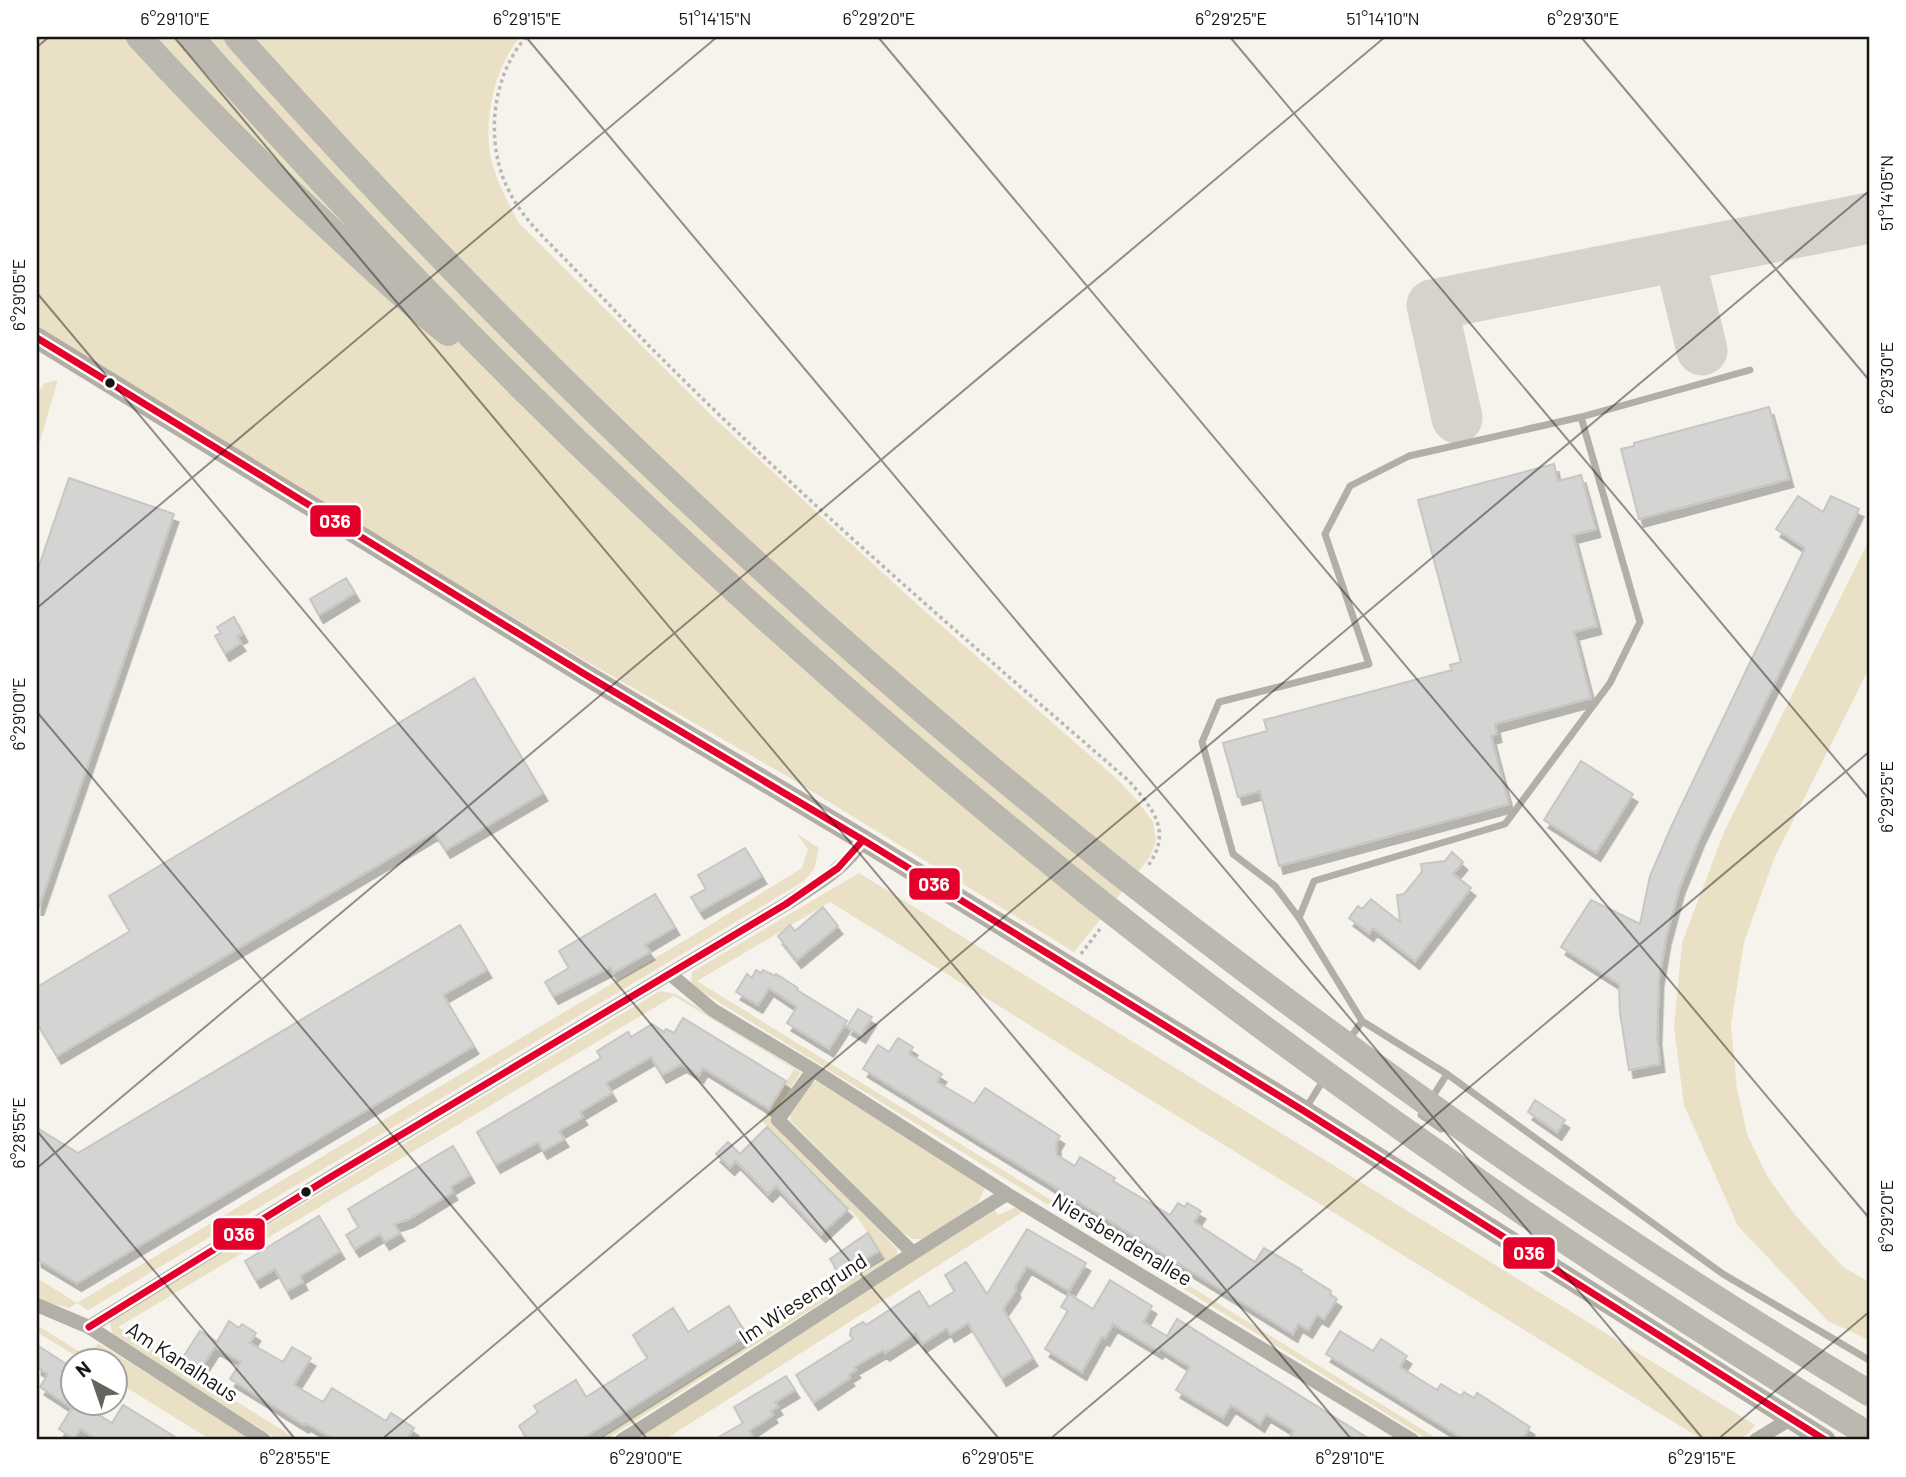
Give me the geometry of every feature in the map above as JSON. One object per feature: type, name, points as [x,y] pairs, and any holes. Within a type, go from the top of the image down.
[{"type":"highway","points":[[139,37],[270,172],[420,312],[525,391]]},
{"type":"highway","points":[[191,37],[360,223],[525,391],[787,640],[941,772],[1097,900],[1290,1048],[1455,1166],[1684,1319],[1869,1435]]},
{"type":"highway","points":[[237,37],[467,285],[783,590],[897,689],[1129,873],[1274,993],[1441,1114],[1635,1245],[1869,1393]]},
{"type":"highway","points":[[246,37],[265,68]]},
{"type":"street","points":[[39,346],[863,840],[1304,1111],[1825,1440]]},
{"type":"street","points":[[89,1327],[329,1178],[811,888],[843,864],[863,840]]},
{"type":"street","name":"Niersbendenallee","points":[[670,974],[713,1010],[813,1070],[1007,1194],[1412,1440]]},
{"type":"street","points":[[813,1070],[778,1120],[912,1252]]},
{"type":"street","name":"Im Wiesengrund","points":[[621,1440],[722,1378],[912,1252],[1007,1194]]},
{"type":"street","name":"Am Kanalhaus","points":[[37,1305],[89,1327],[264,1440]]},
{"type":"street","points":[[1756,1440],[1790,1419]]},
{"type":"lane","points":[[1750,370],[1581,416],[1409,456],[1350,486],[1325,534],[1369,664],[1219,702],[1202,741],[1233,854],[1275,886],[1299,918],[1362,1021],[1447,1074],[1723,1274],[1869,1360]]},
{"type":"lane","points":[[1299,918],[1314,881],[1505,824],[1610,682],[1640,622],[1581,416]]},
{"type":"lane","points":[[1340,1055],[1362,1021]]},
{"type":"lane","points":[[1304,1111],[1333,1066]]},
{"type":"lane","points":[[1444,1130],[1421,1115],[1447,1074]]},
{"type":"path","points":[[526,37],[505,69],[496,102],[495,142],[506,185],[524,216],[654,351],[744,438],[926,604],[1129,781],[1153,811],[1160,835],[1156,854],[1129,873]]},
{"type":"path","points":[[1071,968],[1102,926]]},
{"type":"shaded area","points":[[37,37],[520,37],[499,74],[489,116],[489,145],[493,165],[518,222],[714,418],[920,607],[1118,780],[1153,822],[1156,841],[1150,857],[1074,952],[790,778],[579,657],[37,330]]},
{"type":"shaded area","points":[[58,380],[37,451],[37,393],[45,383]]},
{"type":"shaded area","points":[[1869,540],[1869,668],[1774,859],[1744,942],[1731,1025],[1737,1089],[1747,1134],[1767,1176],[1796,1216],[1843,1267],[1869,1282],[1869,1340],[1828,1321],[1738,1226],[1684,1105],[1674,1027],[1682,943],[1724,832]]},
{"type":"shaded area","points":[[797,834],[819,848],[814,869],[804,881],[88,1310],[77,1303],[802,868],[808,849]]},
{"type":"shaded area","points":[[859,873],[1755,1425],[1739,1439],[1703,1440],[830,902],[697,981],[1439,1440],[1429,1440],[691,985],[692,972]]},
{"type":"shaded area","points":[[660,991],[676,994],[801,1072],[771,1119],[897,1249],[897,1255],[605,1440],[596,1440],[884,1258],[858,1218],[762,1121],[794,1069],[674,996],[118,1327],[298,1440],[279,1440],[113,1337],[110,1323],[119,1314]]},
{"type":"shaded area","points":[[816,1081],[978,1181],[985,1187],[978,1203],[923,1239],[913,1239],[901,1232],[791,1121],[790,1116],[811,1084]]},
{"type":"shaded area","points":[[1017,1207],[1024,1211],[664,1440],[632,1440],[994,1209],[998,1215]]},
{"type":"shaded area","points":[[1059,1232],[1401,1440],[1397,1440]]},
{"type":"shaded area","points":[[37,1278],[77,1303],[70,1308],[46,1302],[37,1296]]},
{"type":"shaded area","points":[[37,1325],[74,1348],[63,1348],[37,1332]]},
{"type":"shaded area","points":[[130,1363],[254,1440],[211,1440],[130,1390]]},
{"type":"building","points":[[1769,407],[1789,479],[1639,519],[1621,449],[1634,446],[1634,443]]},
{"type":"building","points":[[1554,464],[1558,481],[1581,475],[1596,529],[1573,535],[1597,626],[1574,632],[1591,698],[1495,724],[1497,734],[1491,736],[1509,804],[1279,866],[1260,791],[1238,797],[1223,743],[1267,731],[1264,720],[1452,670],[1450,665],[1461,662],[1418,500]]},
{"type":"building","points":[[69,478],[174,514],[37,907],[37,572]]},
{"type":"building","points":[[1798,496],[1823,512],[1831,496],[1859,509],[1700,837],[1680,886],[1666,938],[1659,979],[1657,1037],[1660,1064],[1629,1070],[1620,1013],[1619,984],[1561,947],[1591,900],[1640,924],[1650,876],[1672,825],[1805,548],[1776,529]]},
{"type":"building","points":[[346,578],[355,593],[319,615],[310,599]]},
{"type":"building","points":[[234,617],[243,634],[237,637],[241,643],[225,653],[215,636],[221,633],[217,627]]},
{"type":"building","points":[[474,678],[543,793],[446,850],[434,832],[57,1056],[37,1023],[37,987],[130,931],[109,896]]},
{"type":"building","points":[[1581,761],[1633,794],[1596,853],[1544,820]]},
{"type":"building","points":[[745,848],[762,876],[700,911],[691,897],[706,889],[698,875]]},
{"type":"building","points":[[1452,852],[1463,862],[1453,874],[1471,888],[1415,961],[1373,928],[1369,933],[1349,918],[1358,906],[1362,909],[1371,899],[1400,922],[1397,895],[1404,894],[1418,877],[1422,871],[1421,864],[1445,861]]},
{"type":"building","points":[[655,894],[675,927],[645,945],[650,952],[613,973],[610,967],[554,996],[545,982],[569,968],[559,951]]},
{"type":"building","points":[[823,907],[838,926],[797,960],[778,936],[790,925],[795,931]]},
{"type":"building","points":[[460,925],[487,970],[443,995],[474,1046],[77,1283],[37,1259],[37,1128],[78,1153]]},
{"type":"building","points":[[756,970],[761,973],[763,970],[775,976],[776,974],[847,1021],[829,1049],[787,1023],[797,1007],[769,988],[758,1005],[736,992],[747,974],[752,978]]},
{"type":"building","points":[[858,1009],[872,1017],[861,1035],[847,1027]]},
{"type":"building","points":[[683,1018],[786,1081],[769,1109],[703,1068],[699,1075],[682,1064],[662,1075],[651,1057],[606,1083],[612,1093],[580,1112],[583,1117],[559,1131],[564,1139],[543,1151],[538,1142],[496,1165],[477,1132],[601,1058],[597,1051],[628,1032],[631,1037],[652,1024],[664,1032],[666,1029],[674,1033]]},
{"type":"building","points":[[898,1038],[913,1047],[909,1054],[942,1074],[937,1082],[974,1104],[985,1088],[1060,1136],[1056,1143],[1057,1155],[1075,1166],[1080,1157],[1115,1178],[1113,1181],[1170,1215],[1178,1203],[1185,1207],[1187,1203],[1201,1211],[1194,1222],[1255,1262],[1264,1248],[1302,1270],[1301,1272],[1331,1291],[1330,1294],[1337,1299],[1324,1319],[1317,1315],[1308,1330],[1298,1324],[1293,1334],[863,1069],[878,1045],[889,1052]]},
{"type":"building","points":[[1535,1100],[1565,1120],[1557,1132],[1528,1112]]},
{"type":"building","points":[[767,1127],[848,1209],[821,1234],[776,1186],[768,1194],[736,1161],[730,1167],[716,1154],[728,1142],[740,1154]]},
{"type":"building","points":[[453,1146],[470,1175],[450,1187],[453,1192],[409,1219],[394,1224],[400,1233],[385,1242],[380,1234],[355,1249],[346,1235],[359,1227],[348,1209]]},
{"type":"building","points":[[319,1216],[340,1251],[300,1276],[303,1282],[287,1291],[275,1269],[256,1280],[245,1261]]},
{"type":"building","points":[[1027,1229],[1086,1263],[1069,1291],[1027,1266],[1015,1286],[1016,1290],[1003,1309],[1033,1358],[1002,1378],[968,1323],[950,1334],[947,1328],[922,1344],[916,1333],[885,1353],[883,1350],[854,1367],[856,1370],[848,1375],[850,1378],[814,1402],[796,1375],[853,1339],[850,1335],[851,1329],[863,1322],[866,1325],[919,1291],[929,1307],[955,1291],[945,1275],[966,1262],[987,1294]]},
{"type":"building","points":[[868,1233],[879,1251],[840,1274],[830,1259]]},
{"type":"building","points":[[1110,1280],[1152,1306],[1143,1322],[1167,1336],[1177,1319],[1371,1440],[1288,1440],[1294,1431],[1266,1414],[1260,1424],[1231,1405],[1223,1418],[1176,1390],[1190,1367],[1113,1324],[1105,1338],[1102,1336],[1082,1372],[1045,1349],[1068,1311],[1061,1307],[1069,1294],[1093,1309]]},
{"type":"building","points":[[729,1306],[747,1335],[580,1440],[528,1440],[519,1426],[538,1412],[534,1406],[576,1380],[586,1397],[648,1358],[633,1335],[673,1308],[688,1332]]},
{"type":"building","points":[[229,1321],[239,1328],[242,1324],[256,1333],[250,1343],[283,1362],[292,1347],[311,1358],[294,1385],[323,1402],[332,1388],[386,1421],[391,1413],[414,1428],[406,1440],[335,1440],[306,1423],[304,1425],[230,1379],[241,1362],[215,1347],[200,1370],[182,1359],[200,1331],[217,1342]]},
{"type":"building","points":[[1340,1331],[1373,1351],[1381,1339],[1407,1356],[1400,1367],[1437,1390],[1441,1384],[1461,1396],[1464,1392],[1474,1398],[1477,1393],[1530,1427],[1522,1440],[1465,1440],[1326,1354]]},
{"type":"building","points":[[37,1345],[60,1360],[60,1400],[40,1387],[48,1374],[37,1367]]},
{"type":"building","points":[[786,1376],[795,1390],[775,1402],[778,1407],[771,1411],[773,1415],[749,1431],[755,1440],[714,1440],[743,1423],[734,1407]]},
{"type":"building","points":[[130,1409],[180,1440],[98,1440],[80,1429],[74,1439],[59,1429],[66,1418],[104,1418],[112,1423],[115,1418],[130,1418]]},
{"type":"taxiway","points":[[1457,418],[1432,305],[1869,218]]},
{"type":"taxiway","points":[[1679,256],[1702,350]]},
{"type":"transit line","name":"036","points":[[37,338],[1304,1111],[1825,1440]]},
{"type":"transit line","name":"036","points":[[89,1327],[329,1178],[786,904],[838,868],[863,840]]}]
